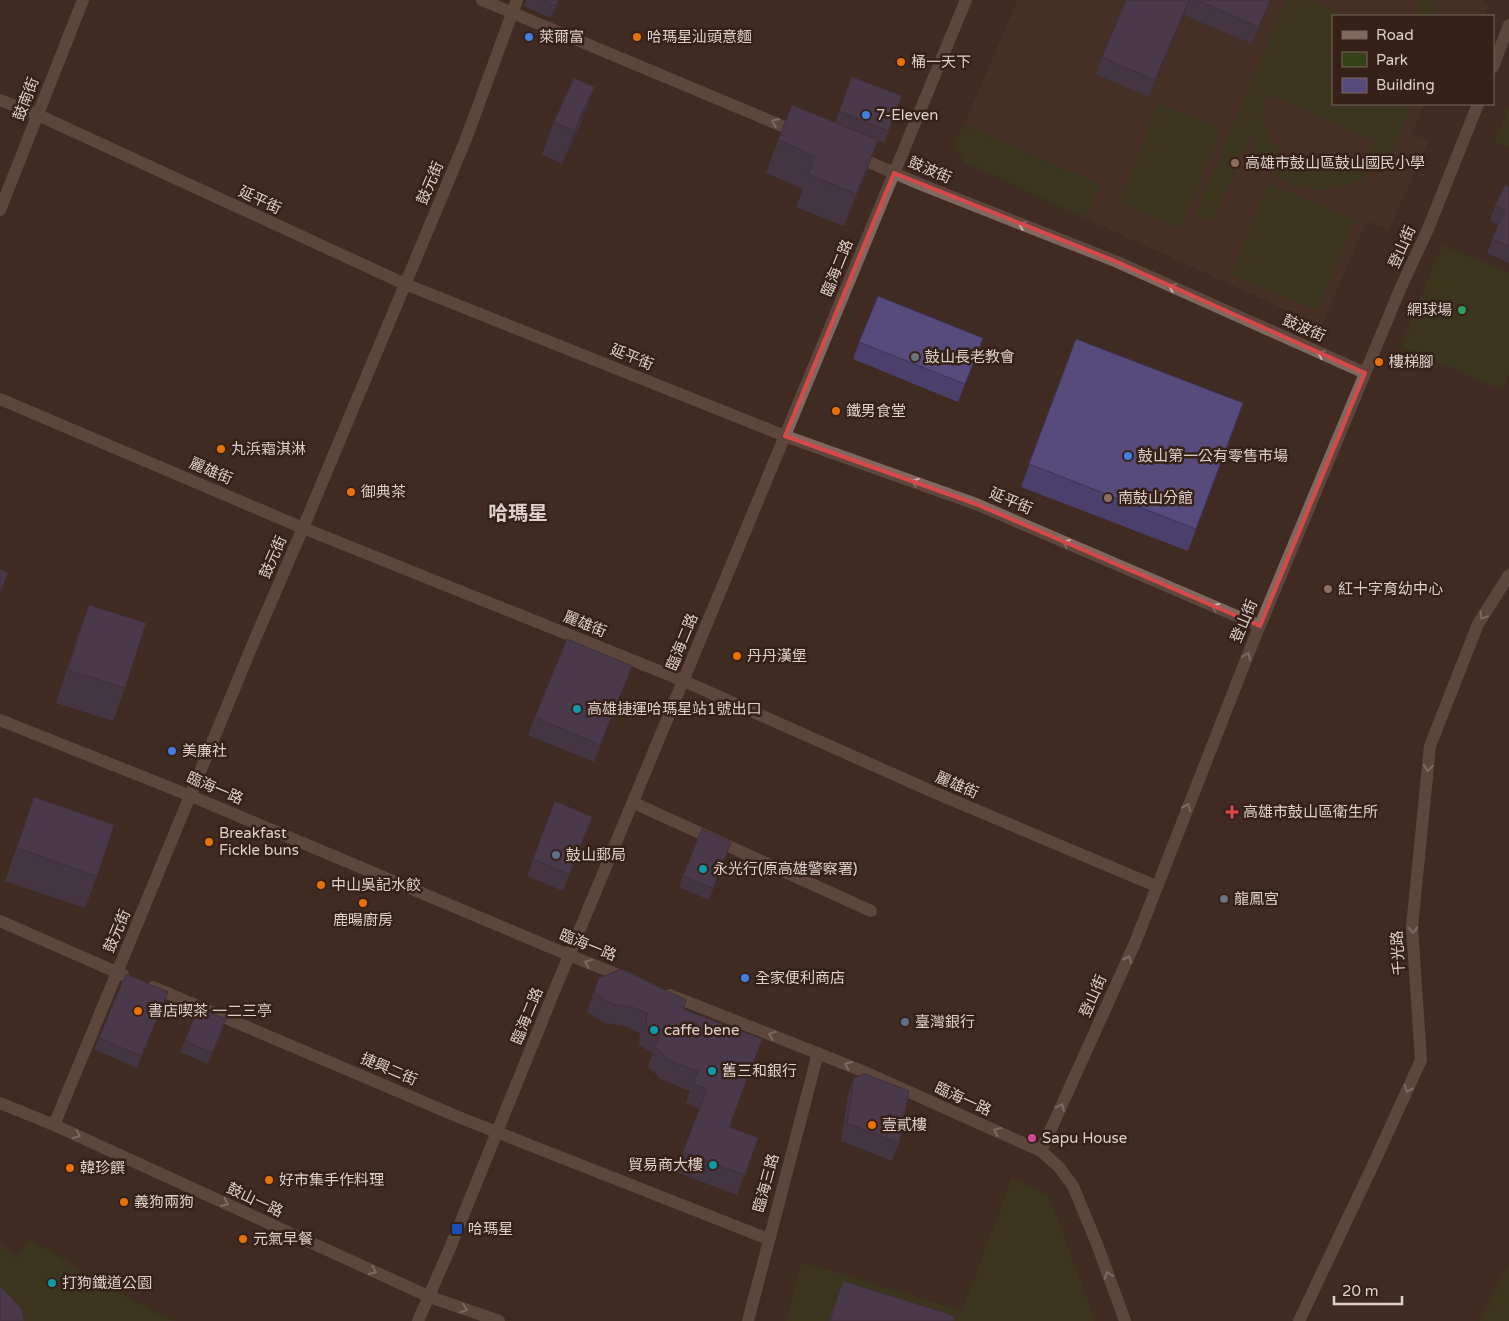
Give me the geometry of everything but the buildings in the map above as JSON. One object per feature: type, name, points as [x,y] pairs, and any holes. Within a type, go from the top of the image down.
[{"type":"street","name":"鼓南街","points":[[0,210],[83,0]]},
{"type":"street","points":[[482,0],[812,138]]},
{"type":"street","name":"鼓元街","points":[[54,1124],[252,646],[466,139],[517,0]]},
{"type":"street","name":"臨海二路","points":[[418,1321],[430,1297],[553,994],[571,956],[966,0]]},
{"type":"street","points":[[1494,64],[1509,25]]},
{"type":"street","name":"延平街","points":[[0,100],[38,115],[405,284],[785,436],[976,504],[1260,626]]},
{"type":"street","name":"登山街","points":[[1041,1151],[1135,943],[1260,626],[1365,373],[1428,229],[1478,105]]},
{"type":"street","name":"鼓波街","points":[[840,150],[1115,261],[1365,373]]},
{"type":"street","name":"麗雄街","points":[[0,399],[303,528],[684,681],[930,791],[1156,886]]},
{"type":"street","name":"千光路","points":[[1299,1321],[1421,1060],[1412,927],[1430,746],[1478,624],[1509,575]]},
{"type":"street","name":"臨海一路","points":[[0,720],[191,796],[571,956],[643,984]]},
{"type":"street","points":[[634,803],[871,911]]},
{"type":"street","name":"捷興二街","points":[[0,922],[498,1133],[768,1239]]},
{"type":"street","name":"臨海一路","points":[[661,992],[818,1053],[1041,1151],[1059,1167],[1073,1186],[1097,1244],[1125,1321]]},
{"type":"street","name":"臨海三路","points":[[748,1321],[818,1053]]},
{"type":"street","name":"鼓山一路","points":[[0,1103],[54,1124],[430,1297],[499,1321]]},
{"type":"highlighted area","points":[[894,173],[1115,261],[1365,373],[1260,626],[976,504],[785,436]]},
{"type":"shaded area","name":"高雄市鼓山區鼓山國民小學","points":[[1018,0],[1483,0],[1488,7],[1484,15],[1332,15],[1332,105],[1425,105],[1411,134],[1429,140],[1389,230],[1367,221],[1321,326],[1085,218],[1101,185],[964,124]]},
{"type":"green space","points":[[1286,0],[1311,0],[1345,15],[1332,15],[1332,105],[1411,105],[1390,156],[1373,172],[1357,182],[1322,190],[1304,188],[1287,182],[1272,173],[1257,156],[1252,133],[1212,221],[1195,215]],"holes":[[[1267,94],[1375,140],[1372,146],[1357,160],[1342,167],[1315,170],[1299,165],[1281,153],[1269,135],[1264,115],[1264,104]]]},
{"type":"green space","points":[[1415,0],[1433,0],[1436,15],[1420,15]]},
{"type":"green space","points":[[1158,104],[1221,128],[1182,228],[1120,203]]},
{"type":"green space","points":[[1509,108],[1509,147],[1495,142]]},
{"type":"green space","points":[[964,124],[1101,185],[1085,218],[964,162],[955,145]]},
{"type":"green space","points":[[1268,184],[1355,220],[1317,310],[1231,275]]},
{"type":"green space","name":"網球場","points":[[1442,245],[1509,273],[1509,374],[1503,390],[1401,347]]},
{"type":"green space","points":[[1012,1178],[1049,1196],[1095,1321],[786,1321],[802,1262],[962,1311]]},
{"type":"green space","name":"打狗鐵道公園","points":[[30,1240],[155,1313],[174,1321],[13,1321],[0,1309],[0,1244],[16,1257]]},
{"type":"green space","points":[[1509,1263],[1509,1321],[1480,1321]]},
{"type":"place","name":"萊爾富","points":[[529,37]]},
{"type":"place","name":"哈瑪星汕頭意麵","points":[[637,37]]},
{"type":"place","name":"桶一天下","points":[[901,62]]},
{"type":"place","name":"7-Eleven","points":[[866,115]]},
{"type":"place","name":"高雄市鼓山區鼓山國民小學","points":[[1235,163]]},
{"type":"place","name":"網球場","points":[[1462,310]]},
{"type":"place","name":"鼓山長老教會","points":[[915,357]]},
{"type":"place","name":"樓梯腳","points":[[1379,362]]},
{"type":"place","name":"鐵男食堂","points":[[836,411]]},
{"type":"place","name":"丸浜霜淇淋","points":[[221,449]]},
{"type":"place","name":"鼓山第一公有零售市場","points":[[1128,456]]},
{"type":"place","name":"御典茶","points":[[351,492]]},
{"type":"place","name":"南鼓山分館","points":[[1108,498]]},
{"type":"place","name":"紅十字育幼中心","points":[[1328,589]]},
{"type":"place","name":"丹丹漢堡","points":[[737,656]]},
{"type":"place","name":"高雄捷運哈瑪星站1號出口","points":[[577,709]]},
{"type":"place","name":"美廉社","points":[[172,751]]},
{"type":"place","name":"高雄市鼓山區衛生所","points":[[1232,812]]},
{"type":"place","name":"Breakfast Fickle buns","points":[[209,842]]},
{"type":"place","name":"鼓山郵局","points":[[556,855]]},
{"type":"place","name":"永光行(原高雄警察署)","points":[[703,869]]},
{"type":"place","name":"中山吳記水餃","points":[[321,885]]},
{"type":"place","name":"龍鳳宮","points":[[1224,899]]},
{"type":"place","name":"鹿暘廚房","points":[[363,903]]},
{"type":"place","name":"全家便利商店","points":[[745,978]]},
{"type":"place","name":"書店喫茶 一二三亭","points":[[138,1011]]},
{"type":"place","name":"臺灣銀行","points":[[905,1022]]},
{"type":"place","name":"caffe bene","points":[[654,1030]]},
{"type":"place","name":"舊三和銀行","points":[[712,1071]]},
{"type":"place","name":"壹貳樓","points":[[872,1125]]},
{"type":"place","name":"Sapu House","points":[[1032,1138]]},
{"type":"place","name":"貿易商大樓","points":[[713,1165]]},
{"type":"place","name":"韓珍饌","points":[[70,1168]]},
{"type":"place","name":"好市集手作料理","points":[[269,1180]]},
{"type":"place","name":"義狗兩狗","points":[[124,1202]]},
{"type":"place","name":"哈瑪星","points":[[457,1229]]},
{"type":"place","name":"元氣早餐","points":[[243,1239]]},
{"type":"place","name":"打狗鐵道公園","points":[[52,1283]]},
{"type":"district","name":"哈瑪星","points":[[518,513]]}]
